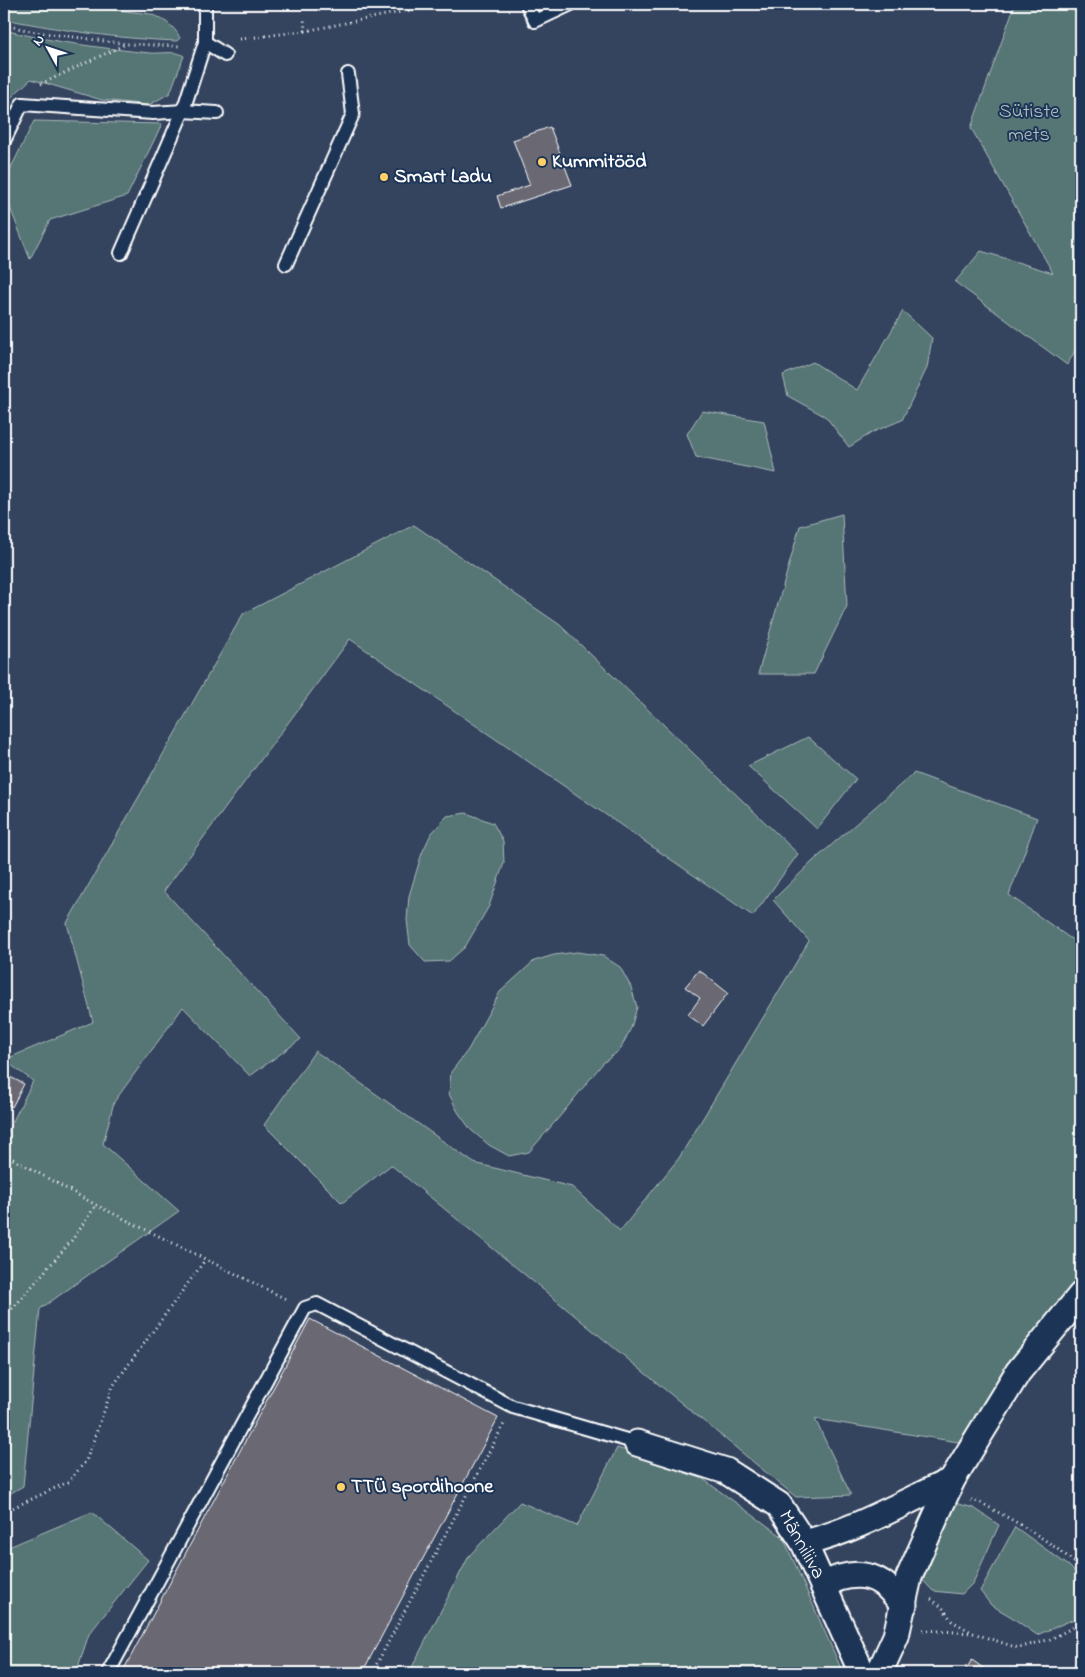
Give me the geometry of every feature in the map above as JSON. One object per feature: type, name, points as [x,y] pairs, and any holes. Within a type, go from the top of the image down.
[{"type":"street","points":[[879,1673],[896,1636],[909,1577],[948,1487],[1018,1372],[1081,1294]]},
{"type":"street","name":"Männiliiva","points":[[637,1443],[726,1471],[779,1505],[804,1543],[862,1673]]},
{"type":"street","points":[[804,1543],[828,1537],[948,1487]]},
{"type":"street","points":[[823,1585],[836,1578],[862,1574],[883,1583],[905,1599]]},
{"type":"lane","points":[[121,252],[183,111],[205,42],[205,4]]},
{"type":"lane","points":[[527,4],[536,21],[571,4]]},
{"type":"lane","points":[[205,42],[225,55]]},
{"type":"lane","points":[[286,264],[353,114],[348,74]]},
{"type":"lane","points":[[4,141],[22,104],[152,112],[217,113]]},
{"type":"lane","points":[[108,1673],[305,1308],[317,1304],[513,1407],[637,1443]]},
{"type":"path","points":[[4,24],[36,32],[127,44],[178,46],[304,31],[442,4]]},
{"type":"path","points":[[304,18],[304,31]]},
{"type":"path","points":[[39,85],[127,44]]},
{"type":"path","points":[[4,1154],[96,1205],[305,1308]]},
{"type":"path","points":[[4,1315],[14,1308],[72,1240],[96,1205]]},
{"type":"path","points":[[4,1512],[68,1482],[86,1462],[113,1386],[205,1260]]},
{"type":"path","points":[[372,1673],[513,1407]]},
{"type":"path","points":[[948,1487],[1022,1524],[1081,1568]]},
{"type":"path","points":[[905,1599],[926,1596],[942,1607],[952,1621],[973,1633],[1018,1648],[1051,1639],[1081,1623]]},
{"type":"path","points":[[896,1636],[918,1630],[973,1633]]},
{"type":"path","points":[[1069,1673],[1081,1657]]},
{"type":"green space","points":[[4,4],[70,4],[150,14],[168,23],[175,29],[180,38],[177,41],[111,36],[4,19]]},
{"type":"green space","name":"Sütiste mets","points":[[1015,4],[1081,4],[1081,340],[1067,365],[955,282],[981,251],[1053,273],[971,128]]},
{"type":"green space","points":[[4,30],[77,44],[150,53],[177,53],[184,56],[170,93],[149,105],[102,100],[31,79],[4,104]]},
{"type":"green space","points":[[34,121],[162,124],[127,196],[50,220],[30,259],[4,192],[4,182]]},
{"type":"green space","points":[[903,311],[932,338],[927,368],[902,420],[873,432],[849,447],[826,417],[788,396],[783,375],[813,362],[857,390]]},
{"type":"green space","points":[[702,411],[764,421],[776,473],[696,457],[687,434]]},
{"type":"green space","points":[[842,514],[847,606],[814,674],[758,674],[800,526]]},
{"type":"green space","points":[[414,525],[560,625],[798,854],[753,916],[350,639],[164,891],[301,1039],[250,1076],[183,1007],[114,1102],[103,1144],[179,1211],[40,1309],[23,1486],[4,1497],[4,1139],[33,1081],[4,1060],[93,1022],[67,923],[243,614]]},
{"type":"green space","points":[[808,737],[856,779],[817,829],[748,766]]},
{"type":"green space","points":[[914,773],[1037,818],[1009,895],[1081,946],[1081,1272],[958,1442],[815,1419],[851,1495],[796,1497],[391,1165],[342,1203],[264,1125],[315,1051],[474,1163],[572,1187],[620,1231],[679,1158],[809,941],[773,900],[812,862]]},
{"type":"green space","points":[[466,813],[493,823],[503,841],[504,863],[489,906],[465,947],[449,961],[425,962],[410,945],[407,920],[409,896],[422,853],[431,834],[447,816]]},
{"type":"green space","points":[[577,952],[603,956],[620,967],[631,987],[637,1007],[631,1028],[620,1050],[603,1063],[529,1152],[509,1156],[489,1145],[471,1130],[458,1112],[449,1094],[451,1072],[468,1050],[500,992],[534,961],[554,955]]},
{"type":"green space","points":[[617,1448],[692,1471],[783,1537],[843,1673],[409,1673],[469,1556],[520,1502],[577,1526]]},
{"type":"green space","points":[[947,1501],[974,1508],[999,1525],[973,1583],[962,1594],[933,1591],[914,1571]]},
{"type":"green space","points":[[92,1512],[148,1560],[89,1634],[76,1673],[4,1673],[4,1549]]},
{"type":"green space","points":[[1015,1527],[1069,1566],[1081,1578],[1081,1616],[1037,1635],[991,1605],[980,1591]]},
{"type":"building","name":"Kummitööd","points":[[550,127],[572,185],[501,208],[497,196],[530,185],[513,140]]},
{"type":"building","points":[[699,970],[728,993],[703,1026],[688,1015],[700,998],[685,987]]},
{"type":"building","points":[[4,1074],[24,1084],[12,1107],[4,1102]]},
{"type":"building","name":"TTÜ spordihoone","points":[[310,1319],[498,1418],[362,1673],[122,1673]]},
{"type":"building","points":[[972,1660],[990,1673],[963,1673]]},
{"type":"place","name":"Kummitööd","points":[[542,162]]},
{"type":"place","name":"Smart Ladu","points":[[384,177]]},
{"type":"place","name":"TTÜ spordihoone","points":[[341,1487]]}]
